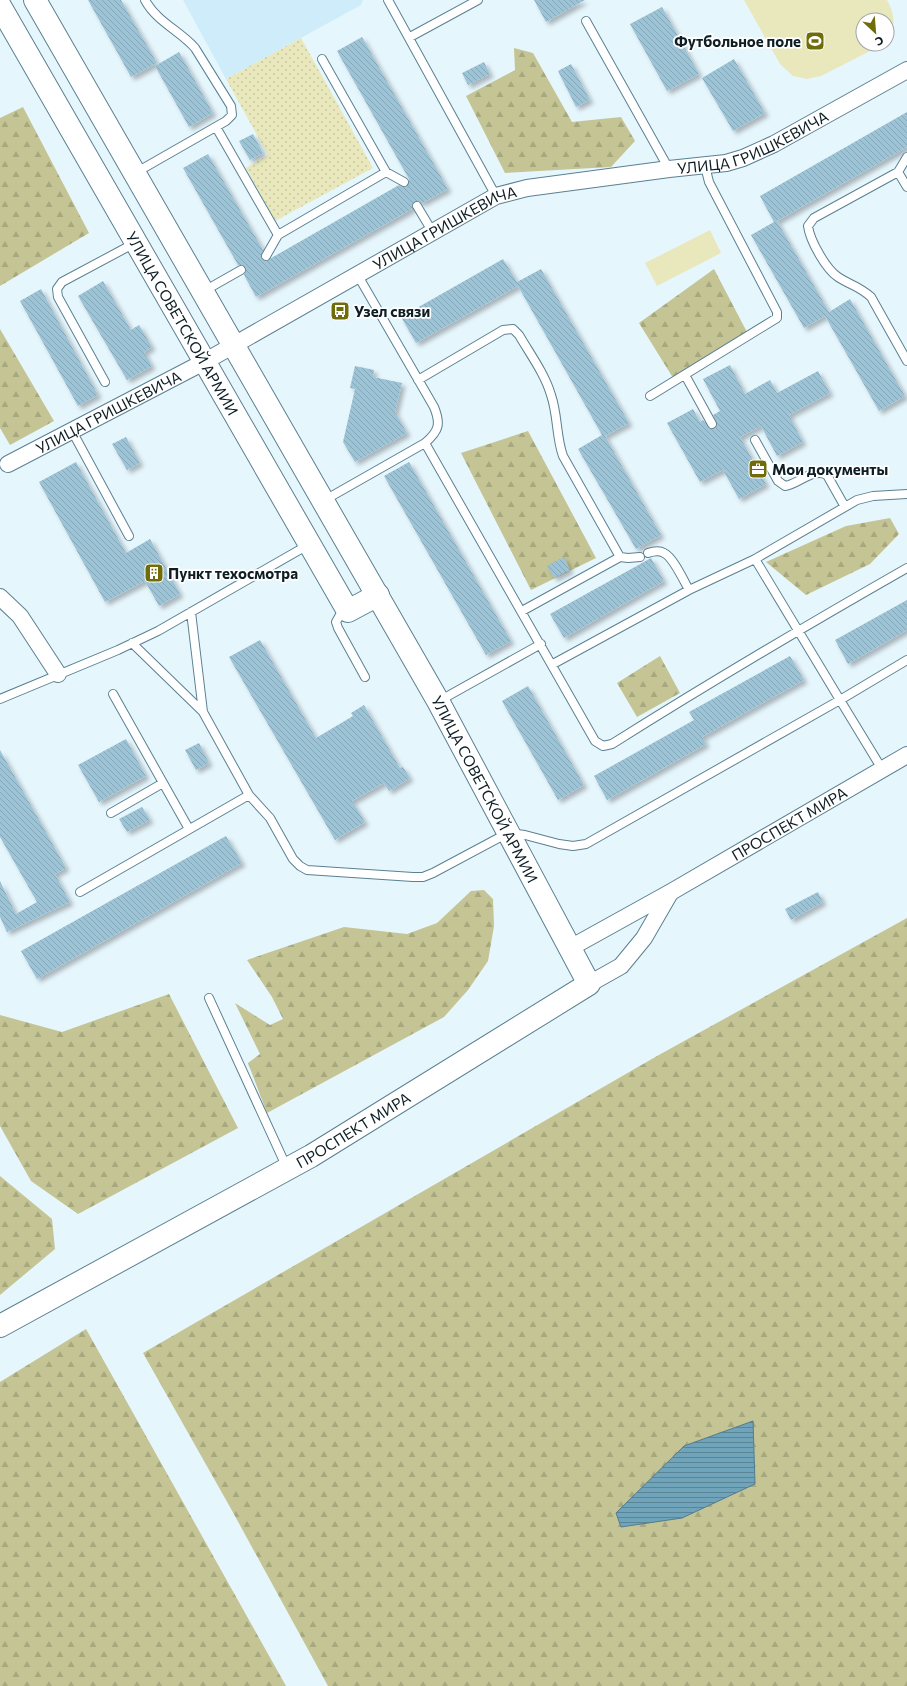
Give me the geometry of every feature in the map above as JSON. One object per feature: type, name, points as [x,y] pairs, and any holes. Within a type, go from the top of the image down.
[{"type":"street","name":"УЛИЦА СОВЕТСКОЙ АРМИИ","points":[[35,0],[232,346],[324,500],[438,701],[589,984]]},
{"type":"street","name":"УЛИЦА СОВЕТСКОЙ АРМИИ","points":[[0,6],[348,611]]},
{"type":"street","name":"УЛИЦА ГРИШКЕВИЧА","points":[[8,464],[204,362],[432,231],[496,196],[527,188],[669,169],[705,166],[726,163],[743,158],[774,144],[907,70]]},
{"type":"street","points":[[348,611],[378,595]]},
{"type":"street","points":[[0,597],[20,616],[58,674]]},
{"type":"street","name":"ПРОСПЕКТ МИРА","points":[[570,948],[671,892],[907,755]]},
{"type":"street","name":"ПРОСПЕКТ МИРА","points":[[0,1326],[311,1156],[589,984],[621,966],[644,938],[671,892]]},
{"type":"lane","points":[[134,174],[226,121],[232,115],[231,106],[189,40],[151,11],[145,0]]},
{"type":"lane","points":[[388,0],[410,37],[496,196]]},
{"type":"lane","points":[[410,37],[478,0]]},
{"type":"lane","points":[[586,21],[669,169]]},
{"type":"lane","points":[[322,59],[386,172],[404,182]]},
{"type":"lane","points":[[216,127],[278,235]]},
{"type":"lane","points":[[907,157],[898,172],[814,218],[808,226],[809,235],[829,269],[838,277],[862,288],[871,296],[907,361]]},
{"type":"lane","points":[[650,396],[777,318],[777,312],[709,182],[705,166]]},
{"type":"lane","points":[[266,256],[278,235],[386,172]]},
{"type":"lane","points":[[898,172],[907,187]]},
{"type":"lane","points":[[417,206],[432,231]]},
{"type":"lane","points":[[104,382],[58,297],[57,289],[62,282],[136,243]]},
{"type":"lane","points":[[202,292],[241,270]]},
{"type":"lane","points":[[324,500],[426,443],[434,436],[438,427],[438,418],[418,380],[357,274]]},
{"type":"lane","points":[[418,380],[503,330],[513,329],[520,335],[548,386],[552,397],[563,456],[620,557]]},
{"type":"lane","points":[[685,375],[712,424]]},
{"type":"lane","points":[[72,431],[129,536]]},
{"type":"lane","points":[[755,440],[778,481],[785,486],[792,485],[815,473],[822,472],[827,475],[845,507]]},
{"type":"lane","points":[[426,443],[595,741],[603,746],[612,744],[707,684],[907,568]]},
{"type":"lane","points":[[552,664],[689,590],[756,559],[857,500],[873,496],[907,494]]},
{"type":"lane","points":[[0,699],[132,643],[191,612],[309,544]]},
{"type":"lane","points":[[648,553],[655,551],[663,552],[669,556],[689,590]]},
{"type":"lane","points":[[522,611],[620,557],[640,557]]},
{"type":"lane","points":[[756,559],[882,769]]},
{"type":"lane","points":[[348,611],[340,615],[336,622],[365,677]]},
{"type":"lane","points":[[191,612],[203,712]]},
{"type":"lane","points":[[132,643],[203,712],[249,795],[270,818],[293,859],[300,866],[307,870],[414,878],[423,877],[433,873],[508,833],[525,835],[573,846],[586,844],[840,700],[907,660]]},
{"type":"lane","points":[[438,701],[541,644]]},
{"type":"lane","points":[[113,694],[189,830]]},
{"type":"lane","points":[[111,813],[163,783]]},
{"type":"lane","points":[[80,892],[249,795]]},
{"type":"lane","points":[[209,998],[288,1169]]},
{"type":"shaded area","points":[[183,0],[363,0],[361,5],[226,79]]},
{"type":"green space","name":"Футбольное поле","points":[[744,0],[887,0],[892,12],[855,12],[855,52],[868,52],[821,76],[807,79],[793,76],[780,64]]},
{"type":"green space","points":[[301,38],[373,168],[275,221],[246,168],[268,155],[226,79]]},
{"type":"green space","points":[[514,48],[533,53],[572,122],[621,117],[635,141],[611,167],[505,173],[466,96],[515,70]]},
{"type":"green space","points":[[23,107],[89,233],[0,286],[0,118]]},
{"type":"green space","points":[[710,230],[721,253],[657,286],[645,263]]},
{"type":"green space","points":[[714,269],[749,336],[675,381],[639,323]]},
{"type":"green space","points":[[0,329],[54,421],[10,445],[0,428]]},
{"type":"green space","points":[[528,431],[596,558],[531,590],[461,453]]},
{"type":"green space","points":[[890,518],[899,534],[870,564],[806,595],[766,562],[846,526]]},
{"type":"green space","points":[[660,656],[680,693],[637,717],[617,683]]},
{"type":"green space","points":[[484,890],[493,899],[494,926],[488,961],[468,990],[444,1017],[267,1113],[248,1063],[260,1054],[235,1003],[270,1025],[283,1019],[272,997],[247,960],[344,927],[407,934],[437,923],[471,891]]},
{"type":"green space","points":[[907,918],[907,1686],[328,1686],[230,1507],[143,1353],[657,1056]]},
{"type":"green space","points":[[169,994],[238,1128],[78,1214],[31,1181],[0,1126],[0,1015],[62,1032]]},
{"type":"green space","points":[[0,1176],[52,1219],[55,1249],[0,1295]]},
{"type":"green space","points":[[86,1329],[286,1686],[0,1686],[0,1382]]},
{"type":"water","points":[[753,1421],[755,1484],[682,1518],[621,1527],[616,1513],[684,1446]]},
{"type":"building","points":[[88,0],[121,0],[157,63],[131,77]]},
{"type":"building","points":[[534,0],[585,0],[546,22]]},
{"type":"building","points":[[662,7],[699,74],[667,91],[630,24]]},
{"type":"building","points":[[362,37],[448,189],[422,203],[415,201],[412,204],[412,209],[256,297],[244,275],[246,267],[238,265],[183,168],[208,154],[263,250],[261,256],[263,261],[266,261],[399,185],[404,187],[407,186],[409,179],[337,51]]},
{"type":"building","points":[[179,52],[213,113],[189,127],[155,66]]},
{"type":"building","points":[[734,59],[765,113],[733,131],[702,78]]},
{"type":"building","points":[[484,62],[490,74],[468,85],[462,73]]},
{"type":"building","points":[[571,64],[590,100],[576,107],[558,71]]},
{"type":"building","points":[[907,112],[907,147],[777,221],[829,312],[850,299],[905,396],[879,411],[825,316],[804,328],[751,235],[774,222],[760,196]]},
{"type":"building","points":[[253,134],[263,153],[250,160],[239,141]]},
{"type":"building","points":[[503,259],[517,282],[541,269],[629,423],[605,436],[661,535],[636,549],[578,449],[602,435],[518,286],[416,343],[401,317]]},
{"type":"building","points":[[103,281],[131,330],[139,325],[152,347],[144,352],[152,366],[127,380],[78,296]]},
{"type":"building","points":[[41,289],[98,395],[78,406],[20,301]]},
{"type":"building","points":[[730,365],[745,394],[770,380],[777,393],[818,371],[830,393],[789,415],[803,442],[777,456],[761,426],[740,437],[766,484],[739,499],[723,470],[700,482],[667,423],[693,409],[700,422],[703,420],[709,428],[715,429],[717,424],[713,415],[720,411],[703,379]]},
{"type":"building","points":[[355,366],[374,370],[373,377],[402,383],[395,412],[407,433],[355,462],[343,442],[355,389],[350,388]]},
{"type":"building","points":[[126,437],[140,463],[127,470],[112,444]]},
{"type":"building","points":[[76,462],[126,553],[150,539],[180,594],[159,606],[145,581],[105,602],[39,482]]},
{"type":"building","points":[[409,462],[511,641],[486,655],[384,476]]},
{"type":"building","points":[[564,557],[570,570],[554,578],[547,566]]},
{"type":"building","points":[[651,558],[664,581],[564,638],[550,614]]},
{"type":"building","points":[[907,600],[907,630],[848,664],[835,640]]},
{"type":"building","points":[[260,640],[316,738],[353,716],[351,713],[364,705],[400,768],[403,767],[410,778],[389,791],[384,783],[352,801],[365,822],[335,840],[229,657]]},
{"type":"building","points":[[790,656],[804,680],[702,737],[706,744],[607,800],[594,776],[694,720],[689,712]]},
{"type":"building","points":[[528,686],[584,785],[558,800],[502,701]]},
{"type":"building","points":[[126,739],[146,776],[99,802],[78,765]]},
{"type":"building","points":[[199,743],[209,763],[196,770],[185,750]]},
{"type":"building","points":[[0,750],[66,868],[55,874],[70,902],[7,932],[0,917],[0,881],[16,914],[37,902],[0,837]]},
{"type":"building","points":[[142,807],[150,820],[127,832],[119,819]]},
{"type":"building","points":[[226,836],[242,863],[37,979],[21,951]]},
{"type":"building","points":[[818,892],[823,902],[791,920],[785,909]]},
{"type":"place","name":"Футбольное поле","points":[[815,41]]},
{"type":"place","name":"Узел связи","points":[[340,311]]},
{"type":"place","name":"Мои документы","points":[[758,469]]},
{"type":"place","name":"Пункт техосмотра","points":[[154,573]]}]
